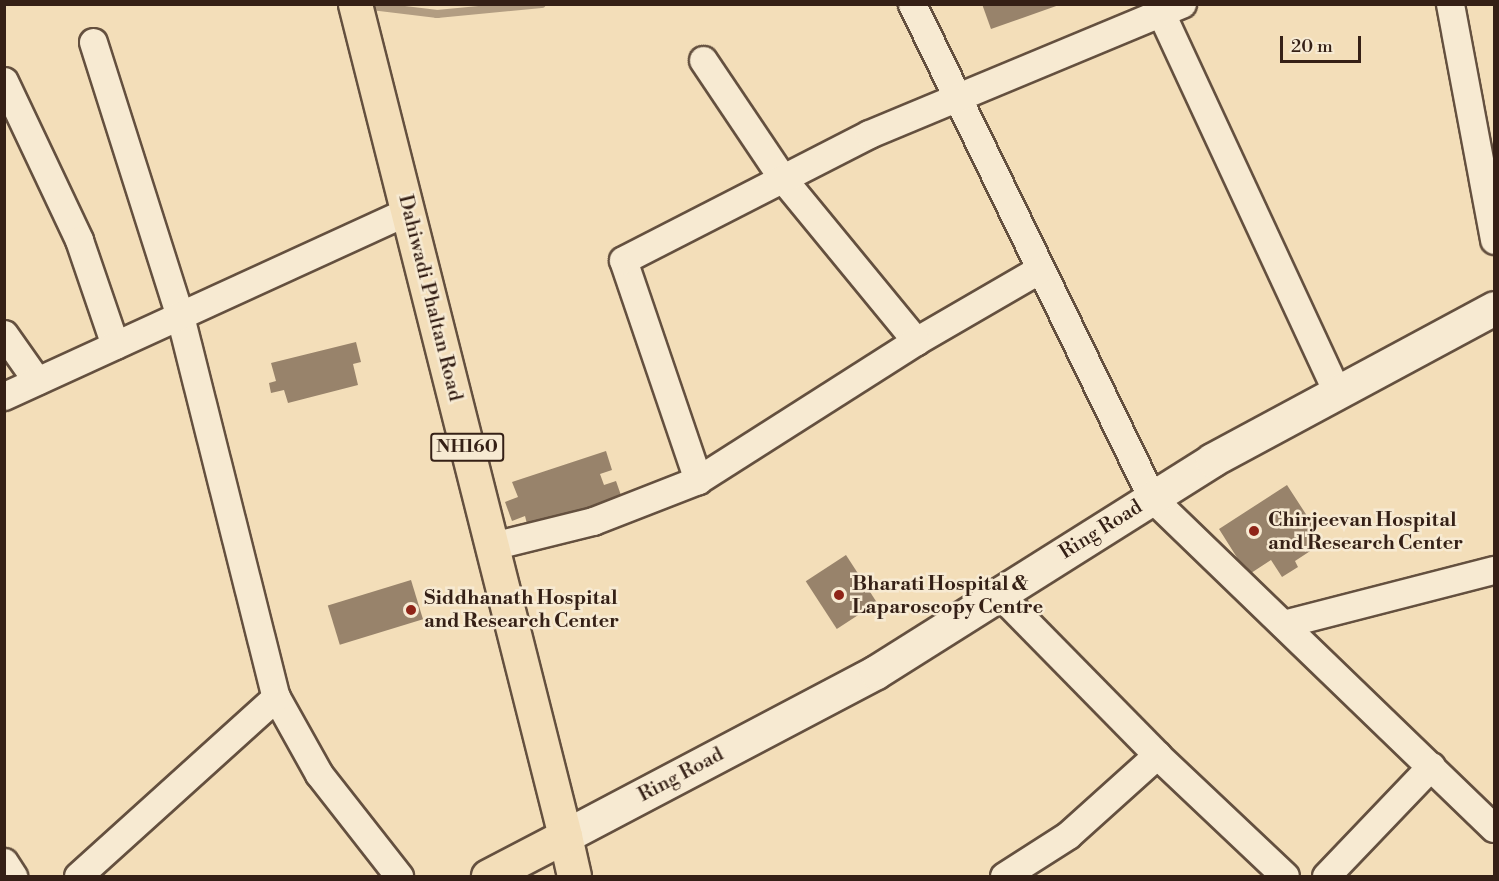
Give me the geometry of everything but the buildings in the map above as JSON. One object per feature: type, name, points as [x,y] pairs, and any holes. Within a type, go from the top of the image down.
[{"type":"main road","name":"Dahiwadi Phaltan Road","points":[[355,4],[574,876]]},
{"type":"main road","name":"Ring Road","points":[[488,876],[876,672],[1212,460],[1494,308]]},
{"type":"street","points":[[912,4],[1152,498],[1494,828]]},
{"type":"street","points":[[1450,4],[1494,240]]},
{"type":"street","points":[[698,480],[623,260],[869,134],[956,96],[1171,9],[1337,392]]},
{"type":"street","points":[[93,42],[180,316],[276,697],[319,774],[399,876]]},
{"type":"street","points":[[703,60],[783,179],[916,341]]},
{"type":"street","points":[[4,81],[79,240],[116,345]]},
{"type":"street","points":[[4,396],[408,211]]},
{"type":"street","points":[[492,546],[593,521],[698,480],[916,341],[1040,269]]},
{"type":"street","points":[[4,334],[37,381]]},
{"type":"street","points":[[1283,624],[1494,570]]},
{"type":"street","points":[[999,594],[1157,755],[1285,876]]},
{"type":"street","points":[[78,876],[276,697]]},
{"type":"street","points":[[1004,876],[1068,835],[1157,755]]},
{"type":"street","points":[[1326,876],[1431,766]]},
{"type":"street","points":[[4,862],[14,876]]},
{"type":"waterway","points":[[363,5],[437,14],[542,4]]},
{"type":"place","name":"Chirjeevan Hospital and Research Center","points":[[1254,531]]},
{"type":"place","name":"Bharati Hospital & Laparoscopy Centre","points":[[839,595]]},
{"type":"place","name":"Siddhanath Hospital and Research Center","points":[[411,610]]}]
